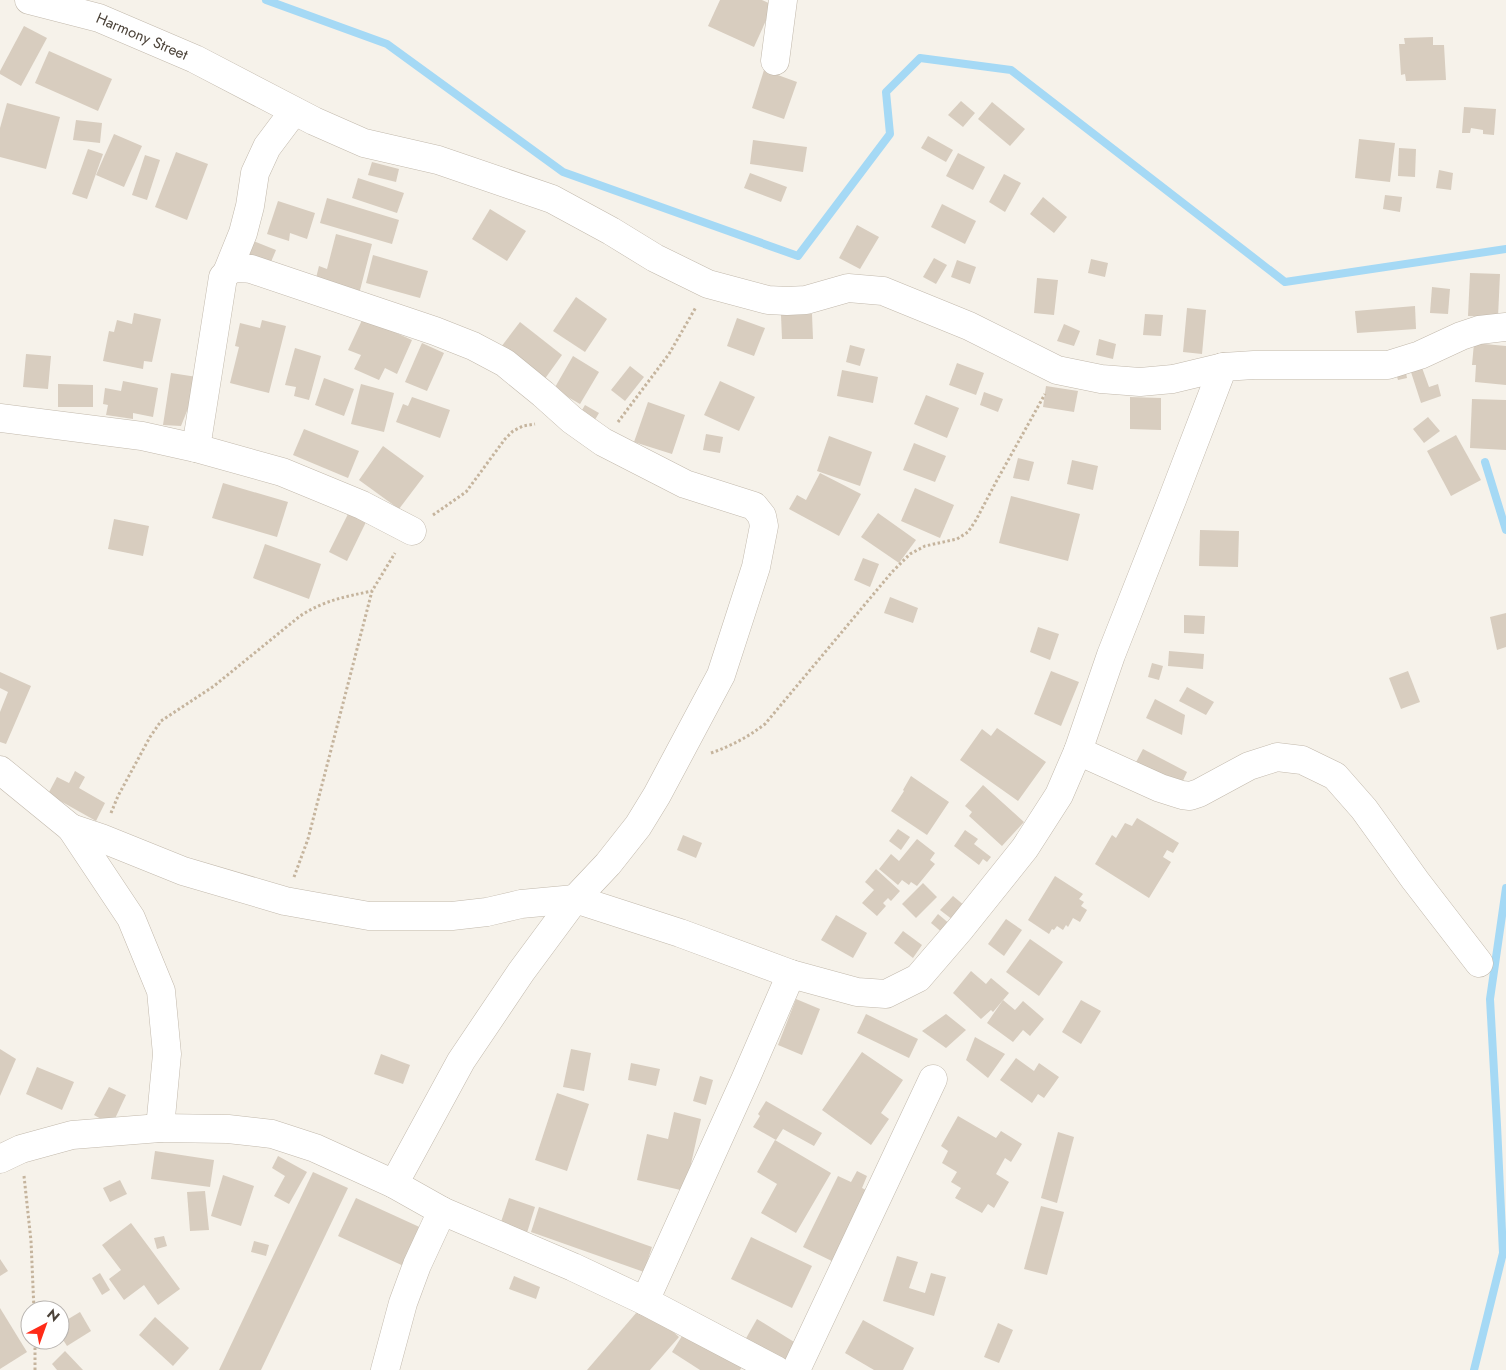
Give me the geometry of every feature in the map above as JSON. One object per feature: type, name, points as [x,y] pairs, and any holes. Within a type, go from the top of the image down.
[{"type":"street","name":"Harmony Street","points":[[29,0],[99,18],[195,59],[314,122],[364,143],[438,160],[552,199],[611,231],[655,258],[708,284],[768,300],[787,301],[806,300],[848,288],[883,290],[969,326],[1057,370],[1101,379],[1140,382],[1173,379],[1222,367],[1254,365],[1388,365],[1420,355],[1479,330],[1506,327]]},
{"type":"street","points":[[775,61],[783,0]]},
{"type":"street","points":[[196,448],[223,277],[228,270],[245,224],[255,173],[267,148],[294,111]]},
{"type":"street","points":[[228,270],[236,268],[251,269],[435,331],[473,346],[505,363],[572,420],[603,442],[685,484],[754,506],[762,516],[764,526],[756,567],[721,675],[657,795],[638,826],[608,864],[575,899],[521,972],[461,1061],[394,1184]]},
{"type":"street","points":[[71,828],[183,871],[286,901],[370,916],[452,916],[487,912],[521,904],[575,899],[680,932],[791,974],[857,992],[886,994],[918,978],[1025,848],[1059,796],[1078,751],[1111,655],[1222,367]]},
{"type":"street","points":[[0,418],[142,436],[196,448],[282,472],[362,505],[412,531]]},
{"type":"street","points":[[1078,751],[1160,788],[1190,796],[1199,794],[1250,766],[1277,757],[1302,760],[1335,776],[1364,809],[1415,880],[1479,963]]},
{"type":"street","points":[[0,770],[71,828],[131,918],[161,991],[167,1054],[160,1128]]},
{"type":"street","points":[[645,1301],[791,974]]},
{"type":"street","points":[[796,1370],[933,1079]]},
{"type":"street","points":[[11,1154],[72,1135],[160,1128],[228,1129],[272,1134],[315,1148],[394,1184],[442,1211],[573,1267],[645,1301],[776,1370]]},
{"type":"street","points":[[385,1370],[403,1303],[417,1265],[442,1211]]},
{"type":"path","points":[[603,442],[669,354],[692,317],[708,284]]},
{"type":"path","points":[[708,754],[738,742],[765,724],[892,572],[910,554],[925,546],[957,538],[968,532],[1057,370]]},
{"type":"path","points":[[286,901],[308,839],[372,591],[398,549],[412,531],[466,492],[513,431],[523,426],[572,420]]},
{"type":"path","points":[[101,838],[118,796],[160,721],[214,686],[315,606],[331,600],[372,591]]},
{"type":"path","points":[[11,1154],[32,1241],[34,1300]]},
{"type":"path","points":[[35,1350],[35,1370]]},
{"type":"building","points":[[720,0],[762,0],[773,5],[754,47],[708,26]]},
{"type":"building","points":[[24,26],[47,38],[21,86],[0,74],[0,71]]},
{"type":"building","points":[[1433,37],[1433,45],[1444,45],[1446,80],[1406,81],[1405,74],[1401,75],[1399,44],[1405,44],[1404,38]]},
{"type":"building","points":[[49,51],[112,79],[98,111],[35,83]]},
{"type":"building","points":[[764,70],[797,82],[784,119],[752,108]]},
{"type":"building","points":[[961,101],[975,113],[963,127],[948,115]]},
{"type":"building","points":[[992,102],[1025,129],[1010,146],[978,119]]},
{"type":"building","points":[[7,103],[60,117],[46,169],[0,157],[0,128]]},
{"type":"building","points":[[1464,107],[1496,109],[1494,135],[1483,134],[1483,130],[1471,128],[1470,133],[1462,133]]},
{"type":"building","points":[[76,120],[102,123],[100,143],[73,140]]},
{"type":"building","points":[[114,134],[142,146],[124,187],[96,175]]},
{"type":"building","points":[[928,136],[953,150],[946,162],[921,148]]},
{"type":"building","points":[[1359,139],[1395,143],[1390,182],[1355,178]]},
{"type":"building","points":[[753,140],[807,147],[803,172],[750,164]]},
{"type":"building","points":[[1399,148],[1416,149],[1415,177],[1398,176]]},
{"type":"building","points":[[88,149],[103,154],[87,199],[72,194]]},
{"type":"building","points":[[176,152],[208,164],[187,220],[155,207]]},
{"type":"building","points":[[958,153],[985,167],[973,190],[946,176]]},
{"type":"building","points":[[145,155],[160,160],[147,200],[132,195]]},
{"type":"building","points":[[372,162],[399,169],[396,182],[368,175]]},
{"type":"building","points":[[1439,170],[1453,173],[1451,190],[1436,188]]},
{"type":"building","points":[[750,173],[787,187],[781,202],[744,188]]},
{"type":"building","points":[[1004,174],[1021,183],[1005,212],[989,202]]},
{"type":"building","points":[[358,178],[404,193],[397,213],[352,198]]},
{"type":"building","points":[[1385,195],[1402,197],[1400,212],[1383,209]]},
{"type":"building","points":[[1043,197],[1067,217],[1054,233],[1030,214]]},
{"type":"building","points":[[327,198],[399,220],[392,244],[320,223]]},
{"type":"building","points":[[278,201],[315,213],[307,239],[290,233],[289,241],[267,234]]},
{"type":"building","points":[[942,204],[976,221],[965,244],[931,227]]},
{"type":"building","points":[[490,209],[526,231],[507,261],[472,239]]},
{"type":"building","points":[[857,225],[879,237],[860,269],[839,258]]},
{"type":"building","points":[[336,234],[372,244],[359,294],[315,282],[319,266],[327,269]]},
{"type":"building","points":[[251,240],[276,250],[268,269],[243,260]]},
{"type":"building","points":[[373,255],[428,271],[420,298],[366,283]]},
{"type":"building","points":[[934,258],[947,265],[936,284],[923,277]]},
{"type":"building","points":[[1091,259],[1108,263],[1105,277],[1088,273]]},
{"type":"building","points":[[957,260],[976,267],[970,284],[951,277]]},
{"type":"building","points":[[1470,273],[1500,274],[1498,317],[1468,316]]},
{"type":"building","points":[[1037,278],[1058,280],[1054,315],[1034,313]]},
{"type":"building","points":[[1432,287],[1450,289],[1448,314],[1430,313]]},
{"type":"building","points":[[576,297],[607,319],[585,352],[553,331]]},
{"type":"building","points":[[1415,306],[1416,329],[1357,333],[1355,311]]},
{"type":"building","points":[[1187,308],[1206,310],[1202,354],[1183,352]]},
{"type":"building","points":[[134,313],[161,319],[152,362],[144,361],[143,369],[103,361],[109,331],[114,332],[117,320],[132,324]]},
{"type":"building","points":[[812,314],[813,339],[782,339],[781,315]]},
{"type":"building","points":[[1145,314],[1163,315],[1161,336],[1143,335]]},
{"type":"building","points":[[363,318],[412,340],[397,374],[385,368],[379,380],[354,369],[361,355],[348,350]]},
{"type":"building","points":[[737,318],[765,328],[754,356],[727,346]]},
{"type":"building","points":[[262,320],[286,326],[269,393],[230,383],[239,347],[235,346],[240,323],[260,328]]},
{"type":"building","points":[[520,322],[562,355],[544,380],[501,347]]},
{"type":"building","points":[[1064,324],[1080,331],[1074,346],[1057,341]]},
{"type":"building","points":[[1099,339],[1116,344],[1113,359],[1096,355]]},
{"type":"building","points":[[422,343],[444,353],[427,391],[405,382]]},
{"type":"building","points":[[1474,343],[1506,346],[1506,385],[1475,382],[1476,365],[1472,365]]},
{"type":"building","points":[[850,345],[865,349],[860,366],[846,362]]},
{"type":"building","points":[[295,348],[321,356],[309,400],[294,396],[296,387],[285,385]]},
{"type":"building","points":[[26,354],[51,356],[48,389],[23,387]]},
{"type":"building","points":[[573,356],[599,372],[580,404],[554,389]]},
{"type":"building","points":[[957,363],[984,373],[976,395],[949,385]]},
{"type":"building","points":[[1421,365],[1429,387],[1438,384],[1441,396],[1421,403],[1410,369]]},
{"type":"building","points":[[630,366],[644,377],[625,401],[611,390]]},
{"type":"building","points":[[1405,368],[1407,378],[1398,380],[1395,370]]},
{"type":"building","points":[[842,370],[878,377],[873,403],[837,396]]},
{"type":"building","points":[[171,373],[197,377],[193,396],[181,426],[163,425]]},
{"type":"building","points":[[324,378],[354,389],[344,416],[315,405]]},
{"type":"building","points":[[123,381],[158,388],[153,417],[133,413],[133,419],[106,415],[108,405],[103,404],[105,388],[121,391]]},
{"type":"building","points":[[720,381],[755,397],[739,431],[704,415]]},
{"type":"building","points":[[58,384],[93,385],[93,407],[58,407]]},
{"type":"building","points":[[361,384],[394,393],[384,432],[351,424]]},
{"type":"building","points":[[1046,386],[1078,391],[1074,412],[1043,407]]},
{"type":"building","points":[[984,392],[1003,399],[998,412],[980,405]]},
{"type":"building","points":[[926,395],[959,408],[947,438],[914,424]]},
{"type":"building","points":[[412,397],[450,410],[440,438],[396,422],[403,404],[408,406]]},
{"type":"building","points":[[1130,397],[1161,398],[1161,430],[1130,429]]},
{"type":"building","points":[[1472,399],[1506,400],[1506,450],[1470,448]]},
{"type":"building","points":[[648,402],[685,415],[672,454],[634,442]]},
{"type":"building","points":[[585,405],[599,413],[590,428],[576,420]]},
{"type":"building","points":[[1428,417],[1440,431],[1424,443],[1413,429]]},
{"type":"building","points":[[304,429],[359,451],[348,478],[293,455]]},
{"type":"building","points":[[706,434],[723,437],[720,453],[703,450]]},
{"type":"building","points":[[1456,435],[1481,480],[1451,496],[1427,451]]},
{"type":"building","points":[[829,436],[872,452],[860,486],[817,471]]},
{"type":"building","points":[[914,443],[946,456],[935,482],[903,470]]},
{"type":"building","points":[[383,446],[424,476],[399,509],[359,480]]},
{"type":"building","points":[[1018,458],[1034,462],[1029,481],[1013,478]]},
{"type":"building","points":[[1072,460],[1098,466],[1093,490],[1067,484]]},
{"type":"building","points":[[820,473],[861,494],[839,536],[789,509],[797,495],[806,500]]},
{"type":"building","points":[[223,483],[288,502],[277,537],[212,518]]},
{"type":"building","points":[[915,488],[954,505],[940,538],[901,521]]},
{"type":"building","points":[[1011,496],[1080,514],[1068,561],[999,543]]},
{"type":"building","points":[[878,513],[916,540],[899,563],[861,537]]},
{"type":"building","points":[[348,514],[366,522],[347,561],[329,552]]},
{"type":"building","points":[[114,519],[149,526],[143,556],[108,549]]},
{"type":"building","points":[[1200,530],[1239,531],[1238,567],[1199,566]]},
{"type":"building","points":[[265,544],[321,564],[309,599],[253,578]]},
{"type":"building","points":[[863,558],[879,564],[870,587],[854,580]]},
{"type":"building","points":[[890,597],[918,608],[913,623],[884,613]]},
{"type":"building","points":[[1506,613],[1506,647],[1497,650],[1490,617]]},
{"type":"building","points":[[1184,615],[1205,616],[1204,634],[1184,633]]},
{"type":"building","points":[[1038,627],[1059,634],[1050,660],[1030,652]]},
{"type":"building","points":[[1169,651],[1204,654],[1203,669],[1168,666]]},
{"type":"building","points":[[1152,663],[1163,666],[1159,680],[1148,677]]},
{"type":"building","points":[[1051,671],[1079,682],[1061,726],[1034,714]]},
{"type":"building","points":[[1408,671],[1420,702],[1401,709],[1389,678]]},
{"type":"building","points":[[0,672],[31,686],[6,744],[0,742],[0,712],[8,692],[0,688]]},
{"type":"building","points":[[1187,687],[1214,702],[1206,715],[1179,701]]},
{"type":"building","points":[[1155,699],[1185,715],[1182,735],[1146,718]]},
{"type":"building","points":[[997,728],[1046,762],[1018,801],[960,760],[982,729],[991,736]]},
{"type":"building","points":[[1143,749],[1187,772],[1180,787],[1135,764]]},
{"type":"building","points":[[75,771],[85,777],[79,788],[105,803],[96,821],[48,794],[57,777],[69,783]]},
{"type":"building","points":[[911,776],[949,802],[927,835],[891,811]]},
{"type":"building","points":[[983,785],[1024,822],[1002,846],[969,816],[972,812],[965,806]]},
{"type":"building","points":[[1137,818],[1179,843],[1173,853],[1167,850],[1163,857],[1171,862],[1149,898],[1095,864],[1112,835],[1116,838],[1125,823],[1132,826]]},
{"type":"building","points":[[898,829],[910,837],[901,850],[889,841]]},
{"type":"building","points":[[965,830],[978,839],[974,844],[991,857],[987,862],[983,859],[979,865],[954,846]]},
{"type":"building","points":[[683,835],[702,843],[696,858],[677,850]]},
{"type":"building","points":[[917,839],[935,853],[930,860],[935,864],[917,886],[911,882],[909,885],[902,880],[898,885],[879,869],[891,854],[899,861]]},
{"type":"building","points":[[876,869],[900,891],[891,901],[888,898],[883,903],[886,906],[877,916],[862,903],[874,890],[865,882]]},
{"type":"building","points":[[1055,876],[1083,894],[1079,899],[1084,902],[1081,906],[1087,910],[1080,922],[1073,918],[1068,927],[1066,925],[1063,930],[1057,926],[1049,934],[1028,920]]},
{"type":"building","points":[[923,883],[937,897],[916,918],[902,904]]},
{"type":"building","points":[[953,896],[965,906],[953,920],[940,910]]},
{"type":"building","points":[[938,914],[951,925],[944,934],[931,923]]},
{"type":"building","points":[[836,915],[867,933],[853,958],[821,940]]},
{"type":"building","points":[[1006,919],[1022,930],[1004,956],[988,944]]},
{"type":"building","points":[[903,931],[922,945],[913,958],[894,943]]},
{"type":"building","points":[[1030,939],[1063,962],[1039,996],[1006,972]]},
{"type":"building","points":[[971,971],[986,984],[991,978],[1009,993],[993,1012],[991,1010],[981,1019],[953,993]]},
{"type":"building","points":[[796,999],[820,1009],[802,1055],[778,1045]]},
{"type":"building","points":[[1003,1000],[1015,1010],[1023,1001],[1044,1019],[1030,1036],[1023,1030],[1013,1042],[987,1023]]},
{"type":"building","points":[[1081,1000],[1101,1011],[1081,1044],[1062,1032]]},
{"type":"building","points":[[866,1014],[918,1039],[909,1058],[857,1033]]},
{"type":"building","points":[[946,1014],[966,1030],[946,1048],[922,1031]]},
{"type":"building","points":[[975,1037],[1005,1054],[988,1078],[966,1060]]},
{"type":"building","points":[[0,1049],[16,1059],[0,1096]]},
{"type":"building","points":[[571,1049],[591,1053],[584,1091],[563,1087]]},
{"type":"building","points":[[862,1052],[903,1080],[881,1113],[889,1119],[871,1145],[822,1110]]},
{"type":"building","points":[[381,1054],[410,1065],[403,1084],[374,1074]]},
{"type":"building","points":[[1016,1058],[1034,1071],[1039,1063],[1059,1077],[1044,1098],[1038,1094],[1032,1103],[1000,1080]]},
{"type":"building","points":[[631,1063],[660,1069],[656,1086],[628,1080]]},
{"type":"building","points":[[37,1067],[74,1082],[62,1110],[26,1094]]},
{"type":"building","points":[[700,1076],[713,1080],[706,1105],[693,1101]]},
{"type":"building","points":[[109,1087],[126,1095],[112,1125],[94,1115]]},
{"type":"building","points":[[557,1093],[589,1104],[567,1171],[535,1160]]},
{"type":"building","points":[[766,1101],[822,1133],[814,1146],[783,1129],[776,1140],[753,1127]]},
{"type":"building","points":[[674,1112],[701,1119],[685,1191],[637,1180],[647,1134],[668,1139]]},
{"type":"building","points":[[958,1116],[996,1138],[1001,1131],[1022,1144],[1011,1162],[1005,1158],[996,1174],[1009,1182],[994,1208],[988,1204],[982,1213],[955,1198],[961,1188],[951,1182],[957,1172],[942,1163],[948,1151],[941,1146]]},
{"type":"building","points":[[1058,1132],[1074,1137],[1057,1203],[1041,1198]]},
{"type":"building","points":[[775,1140],[831,1173],[796,1233],[761,1213],[777,1184],[757,1172]]},
{"type":"building","points":[[155,1151],[214,1160],[210,1187],[151,1179]]},
{"type":"building","points":[[278,1156],[307,1172],[289,1204],[274,1196],[285,1176],[272,1168]]},
{"type":"building","points":[[857,1171],[867,1176],[862,1188],[872,1193],[838,1264],[803,1247],[838,1176],[851,1182]]},
{"type":"building","points":[[313,1172],[348,1188],[261,1370],[219,1370]]},
{"type":"building","points":[[223,1175],[254,1186],[241,1226],[211,1216]]},
{"type":"building","points":[[120,1180],[127,1194],[110,1202],[103,1188]]},
{"type":"building","points":[[205,1191],[209,1230],[190,1231],[187,1192]]},
{"type":"building","points":[[356,1198],[426,1230],[408,1268],[338,1236]]},
{"type":"building","points":[[509,1198],[535,1207],[526,1236],[499,1228]]},
{"type":"building","points":[[1041,1206],[1064,1212],[1047,1275],[1024,1269]]},
{"type":"building","points":[[539,1207],[652,1247],[644,1272],[531,1232]]},
{"type":"building","points":[[131,1223],[180,1289],[158,1305],[144,1285],[124,1300],[109,1279],[121,1270],[102,1245]]},
{"type":"building","points":[[164,1236],[167,1246],[157,1249],[154,1238]]},
{"type":"building","points":[[751,1237],[812,1266],[792,1308],[731,1279]]},
{"type":"building","points":[[254,1241],[269,1245],[266,1256],[251,1252]]},
{"type":"building","points":[[897,1256],[918,1262],[909,1288],[925,1293],[931,1273],[946,1277],[934,1316],[883,1301]]},
{"type":"building","points":[[0,1259],[8,1271],[0,1276]]},
{"type":"building","points":[[100,1273],[110,1290],[102,1295],[92,1278]]},
{"type":"building","points":[[514,1276],[540,1287],[536,1299],[509,1289]]},
{"type":"building","points":[[643,1305],[679,1337],[650,1370],[587,1370]]},
{"type":"building","points":[[0,1308],[20,1341],[20,1350],[26,1350],[27,1352],[0,1369]]},
{"type":"building","points":[[80,1312],[91,1331],[70,1344],[70,1318]]},
{"type":"building","points":[[155,1317],[189,1348],[173,1366],[139,1335]]},
{"type":"building","points":[[757,1319],[799,1345],[799,1370],[741,1347]]},
{"type":"building","points":[[863,1320],[914,1348],[903,1370],[874,1370],[845,1353]]},
{"type":"building","points":[[998,1323],[1013,1330],[999,1363],[984,1357]]},
{"type":"building","points":[[687,1328],[744,1364],[740,1370],[700,1370],[672,1352]]},
{"type":"building","points":[[65,1351],[83,1370],[57,1370],[52,1364]]},
{"type":"waterway","points":[[266,0],[387,44],[563,172],[798,256],[890,134],[886,92],[920,58],[1011,70],[1285,282],[1506,249]]},
{"type":"waterway","points":[[1485,462],[1506,530]]},
{"type":"waterway","points":[[1474,1370],[1503,1253],[1490,999],[1506,888]]}]
